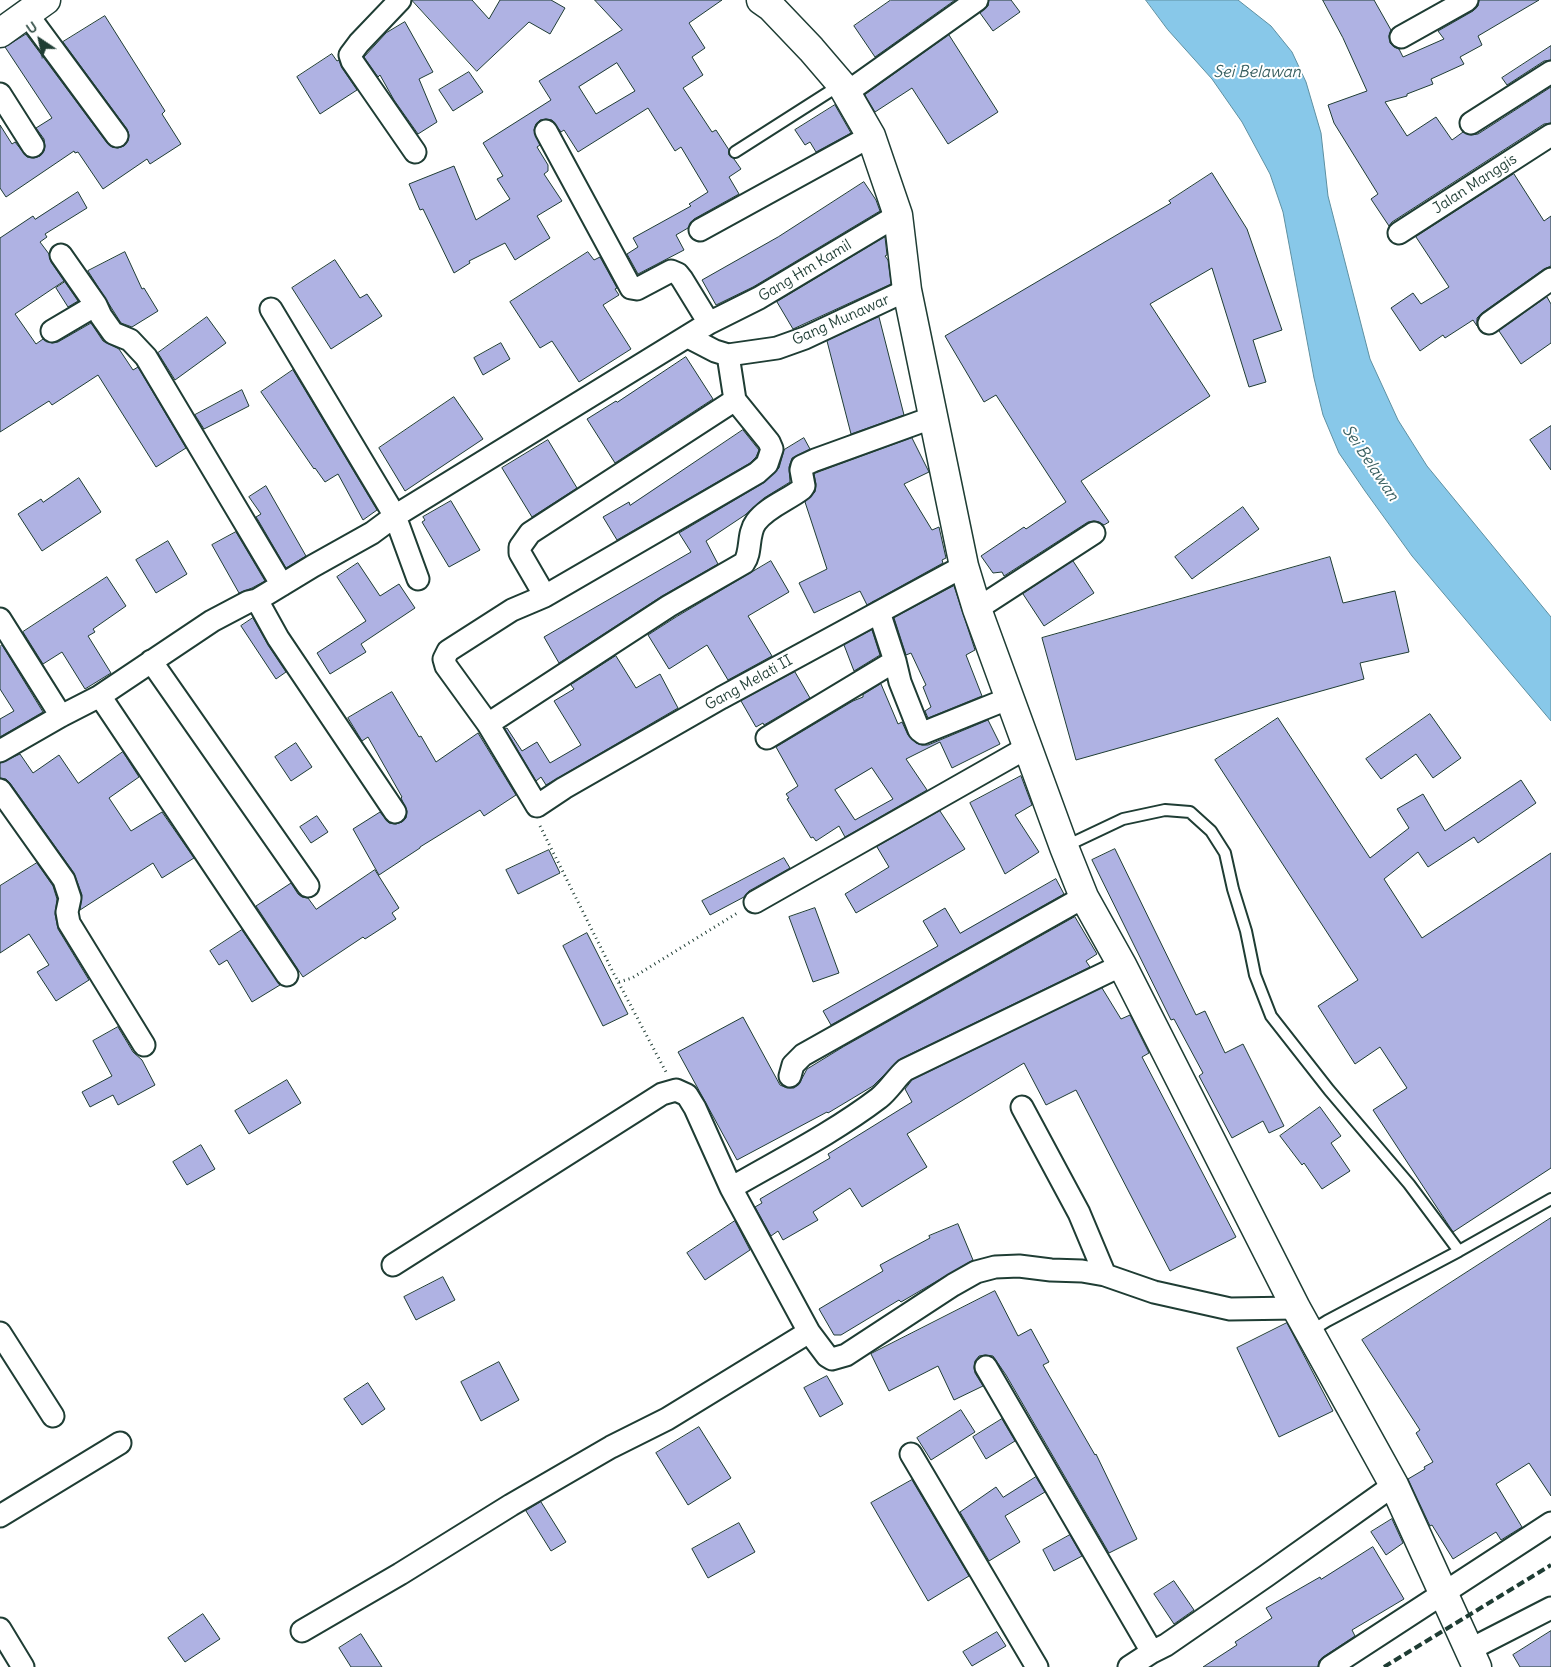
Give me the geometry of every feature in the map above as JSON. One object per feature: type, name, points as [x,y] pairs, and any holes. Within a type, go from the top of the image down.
[{"type":"street","points":[[400,0],[350,55],[352,61],[415,152]]},
{"type":"street","points":[[762,0],[798,35],[844,88],[871,136],[898,215],[907,290],[964,566],[977,609],[1084,897],[1122,965],[1296,1308],[1394,1486],[1473,1658],[1551,1608]]},
{"type":"street","points":[[844,88],[977,0]]},
{"type":"street","points":[[1401,37],[1467,0]]},
{"type":"street","points":[[0,33],[36,7],[117,136]]},
{"type":"street","points":[[1471,123],[1551,72]]},
{"type":"street","points":[[0,94],[32,146]]},
{"type":"street","points":[[546,131],[631,288],[637,289],[671,271],[674,272],[682,279],[709,323]]},
{"type":"street","points":[[700,230],[871,136]]},
{"type":"street","name":"Jalan Manggis","points":[[1399,233],[1551,136]]},
{"type":"street","name":"Gang Hm Kamil","points":[[0,751],[100,696],[212,621],[248,602],[257,600],[372,533],[394,516],[688,338],[709,323],[759,298],[898,215]]},
{"type":"street","points":[[61,255],[113,332],[130,340],[146,357],[282,585]]},
{"type":"street","points":[[1489,323],[1551,279]]},
{"type":"street","name":"Gang Munawar","points":[[688,338],[728,355],[777,348],[805,338],[907,290]]},
{"type":"street","points":[[52,331],[96,305]]},
{"type":"street","points":[[271,309],[394,516],[418,579]]},
{"type":"street","points":[[537,806],[488,724],[446,666],[444,659],[448,651],[512,610],[545,596],[757,473],[767,464],[772,448],[736,400],[728,355]]},
{"type":"street","points":[[545,596],[520,553],[520,547],[524,539],[538,528],[736,400]]},
{"type":"street","points":[[488,724],[670,606],[744,563],[748,556],[749,543],[755,522],[766,512],[804,486],[802,466],[934,417]]},
{"type":"street","points":[[977,609],[1094,534]]},
{"type":"street","name":"Gang Melati II","points":[[537,806],[564,788],[721,698],[964,566]]},
{"type":"street","points":[[257,600],[278,638],[395,812]]},
{"type":"street","points":[[879,612],[900,682],[919,730],[924,733],[1010,698]]},
{"type":"street","points":[[0,619],[61,716]]},
{"type":"street","points":[[151,661],[308,886]]},
{"type":"street","points":[[767,738],[895,661]]},
{"type":"street","points":[[100,696],[287,975]]},
{"type":"street","points":[[755,902],[1028,747]]},
{"type":"street","points":[[0,790],[64,880],[70,898],[67,912],[72,929],[144,1045]]},
{"type":"street","points":[[790,1076],[793,1065],[803,1054],[1084,897]]},
{"type":"street","points":[[731,1188],[832,1130],[872,1103],[905,1070],[1122,965]]},
{"type":"street","points":[[393,1265],[662,1094],[676,1090],[687,1095],[695,1108],[731,1188],[809,1332],[832,1360],[846,1354],[953,1285],[976,1272],[995,1267],[1019,1266],[1082,1271],[1104,1275],[1154,1292],[1230,1309],[1296,1308]]},
{"type":"street","points":[[1022,1107],[1079,1213],[1104,1275]]},
{"type":"street","points":[[302,1631],[400,1574],[511,1505],[611,1447],[667,1419],[809,1332]]},
{"type":"street","points":[[0,1333],[53,1416]]},
{"type":"street","points":[[986,1367],[1152,1652]]},
{"type":"street","points":[[0,1516],[120,1443]]},
{"type":"street","points":[[912,1454],[1037,1667]]},
{"type":"street","points":[[1130,1667],[1166,1645],[1394,1486]]},
{"type":"street","points":[[1330,1667],[1551,1523]]},
{"type":"street","points":[[0,1629],[23,1667]]},
{"type":"lane","points":[[735,152],[844,88]]},
{"type":"lane","points":[[1064,847],[1123,819],[1164,810],[1190,812],[1211,831],[1224,853],[1246,931],[1255,975],[1272,1016],[1329,1090],[1409,1184],[1459,1251]]},
{"type":"lane","points":[[1310,1332],[1551,1199]]},
{"type":"path","points":[[537,806],[538,823],[676,1090]]},
{"type":"path","points":[[619,982],[632,978],[755,902]]},
{"type":"water","name":"Sei Belawan","points":[[1146,0],[1238,0],[1271,26],[1292,52],[1306,82],[1321,133],[1328,196],[1370,359],[1398,420],[1427,466],[1551,617],[1551,721],[1412,556],[1339,453],[1323,415],[1314,378],[1283,212],[1270,174],[1242,122],[1212,79],[1168,30]]},
{"type":"building","points":[[412,0],[472,0],[489,19],[500,0],[551,0],[565,8],[550,34],[529,22],[477,71]]},
{"type":"building","points":[[595,0],[722,0],[689,23],[705,48],[692,57],[703,75],[683,88],[712,132],[716,130],[729,150],[729,155],[741,169],[729,177],[739,194],[694,219],[688,228],[676,235],[684,250],[638,274],[627,254],[638,247],[633,238],[691,206],[689,204],[708,192],[681,147],[675,151],[648,108],[578,152],[564,130],[561,132],[552,120],[540,120],[534,130],[540,145],[537,147],[548,165],[548,171],[544,174],[562,201],[537,216],[550,238],[515,260],[505,243],[469,261],[470,263],[454,273],[423,209],[420,210],[409,184],[454,166],[476,220],[510,199],[497,179],[503,176],[483,143],[551,100],[539,81],[622,30]],"holes":[[[617,63],[635,91],[596,114],[579,87]]]},
{"type":"building","points":[[891,0],[955,0],[875,57],[854,26]]},
{"type":"building","points":[[989,0],[1011,0],[1020,12],[993,31],[980,13],[988,6]]},
{"type":"building","points":[[1323,0],[1374,0],[1391,30],[1389,36],[1390,43],[1399,49],[1403,57],[1444,39],[1438,31],[1473,11],[1478,6],[1479,0],[1539,0],[1478,36],[1482,45],[1460,57],[1464,64],[1431,79],[1433,84],[1407,94],[1407,96],[1385,102],[1407,136],[1436,117],[1452,140],[1463,132],[1471,135],[1478,134],[1551,87],[1551,123],[1544,124],[1392,222],[1389,226],[1371,199],[1378,194],[1334,123],[1328,105],[1367,91]]},
{"type":"building","points":[[105,16],[165,111],[162,114],[181,144],[150,164],[147,159],[103,189],[78,152],[75,153],[74,151],[6,197],[0,188],[0,125],[12,144],[15,142],[27,157],[34,158],[40,156],[45,146],[44,139],[36,128],[52,118],[5,47],[26,34],[107,143],[112,147],[118,148],[124,146],[128,141],[127,129],[63,42]]},
{"type":"building","points":[[405,22],[433,72],[419,79],[437,122],[418,134],[394,100],[380,75],[378,77],[364,57],[386,33]]},
{"type":"building","points":[[949,35],[998,112],[948,144],[912,88],[875,112],[865,95]]},
{"type":"building","points":[[1551,46],[1551,60],[1544,61],[1507,85],[1502,78]]},
{"type":"building","points":[[332,54],[337,61],[339,60],[342,68],[357,90],[320,114],[297,77]]},
{"type":"building","points":[[469,72],[483,92],[453,111],[439,90]]},
{"type":"building","points":[[835,105],[851,133],[816,152],[810,142],[805,145],[795,130]]},
{"type":"building","points":[[1212,173],[1247,229],[1282,330],[1253,340],[1266,382],[1249,387],[1212,268],[1150,304],[1210,396],[1081,481],[1109,522],[1104,525],[1094,521],[1088,522],[1004,576],[1002,572],[993,573],[981,556],[1066,502],[996,395],[984,402],[945,336],[1171,203],[1169,201]]},
{"type":"building","points":[[1514,174],[1544,221],[1551,216],[1551,266],[1482,313],[1477,318],[1477,326],[1473,320],[1445,338],[1443,335],[1420,351],[1391,308],[1413,293],[1421,304],[1449,287],[1416,237]]},
{"type":"building","points":[[864,182],[876,200],[880,211],[753,287],[716,305],[702,280],[778,237]]},
{"type":"building","points":[[78,192],[87,208],[45,234],[47,237],[40,242],[64,281],[15,314],[36,344],[43,339],[52,343],[58,342],[91,323],[103,341],[119,349],[133,370],[138,367],[186,448],[156,467],[98,375],[52,405],[49,401],[0,432],[0,238],[33,216],[35,219]]},
{"type":"building","points":[[885,237],[887,255],[885,256],[888,260],[891,284],[793,329],[777,302]]},
{"type":"building","points":[[125,252],[142,289],[144,288],[158,311],[132,327],[121,323],[88,271]]},
{"type":"building","points":[[588,252],[594,260],[600,257],[617,288],[615,289],[619,295],[603,305],[631,349],[579,382],[552,341],[540,348],[510,302]]},
{"type":"building","points":[[335,260],[360,298],[367,294],[382,316],[331,349],[292,288]]},
{"type":"building","points":[[65,282],[78,301],[68,307],[56,288]]},
{"type":"building","points":[[1547,297],[1551,304],[1551,343],[1521,364],[1499,331]]},
{"type":"building","points":[[207,317],[226,343],[175,380],[158,353]]},
{"type":"building","points":[[879,317],[904,415],[851,434],[827,341]]},
{"type":"building","points":[[501,343],[510,359],[483,375],[474,358]]},
{"type":"building","points":[[686,357],[713,399],[615,463],[587,419],[617,402]]},
{"type":"building","points":[[293,370],[377,510],[363,520],[338,474],[325,482],[261,392]]},
{"type":"building","points":[[242,390],[249,406],[204,429],[195,415]]},
{"type":"building","points":[[454,397],[483,439],[405,491],[379,448]]},
{"type":"building","points":[[1551,426],[1551,470],[1530,440]]},
{"type":"building","points":[[743,430],[759,450],[756,457],[750,463],[617,540],[603,517],[629,502],[630,505]]},
{"type":"building","points":[[804,438],[810,449],[792,458],[789,467],[790,482],[764,498],[745,515],[706,541],[718,564],[662,596],[559,663],[544,637],[691,552],[679,533],[765,482],[779,468],[784,450]]},
{"type":"building","points":[[912,438],[929,472],[904,484],[932,530],[939,527],[946,558],[942,560],[943,563],[867,605],[860,591],[814,613],[799,583],[827,569],[805,502],[815,492],[814,474]]},
{"type":"building","points":[[548,440],[577,488],[532,517],[502,468]]},
{"type":"building","points":[[79,478],[101,512],[42,551],[18,514],[41,499],[43,502]]},
{"type":"building","points":[[266,486],[306,556],[286,568],[256,517],[261,514],[249,497]]},
{"type":"building","points":[[451,501],[480,550],[449,567],[422,522],[425,520],[423,517]]},
{"type":"building","points":[[1243,507],[1259,529],[1192,579],[1175,557]]},
{"type":"building","points":[[236,532],[265,581],[239,593],[212,545]]},
{"type":"building","points":[[168,541],[187,574],[156,593],[136,560]]},
{"type":"building","points":[[1330,557],[1343,603],[1395,591],[1409,652],[1360,663],[1364,679],[1076,760],[1042,638]]},
{"type":"building","points":[[771,561],[789,592],[748,616],[772,656],[728,680],[707,645],[669,669],[648,635]]},
{"type":"building","points":[[1073,561],[1094,593],[1044,626],[1023,594]]},
{"type":"building","points":[[358,563],[380,596],[399,584],[415,608],[361,644],[366,652],[330,674],[317,653],[366,621],[337,577]]},
{"type":"building","points":[[107,577],[126,606],[93,629],[95,632],[88,636],[111,673],[85,689],[62,652],[43,664],[23,632]]},
{"type":"building","points":[[954,586],[975,650],[966,655],[982,696],[928,718],[925,711],[931,707],[923,687],[926,685],[911,653],[906,655],[894,618]]},
{"type":"building","points":[[253,618],[286,672],[276,679],[241,626]]},
{"type":"building","points":[[872,630],[880,655],[854,671],[844,645]]},
{"type":"building","points":[[2,645],[43,712],[0,737],[0,719],[14,711],[0,689],[0,647]]},
{"type":"building","points":[[616,656],[636,688],[660,674],[678,708],[546,785],[541,777],[536,781],[505,729],[507,728],[522,751],[537,742],[550,763],[581,745],[554,701],[574,689],[571,685]]},
{"type":"building","points":[[795,672],[810,698],[764,725],[763,723],[756,727],[741,701]]},
{"type":"building","points":[[881,684],[898,724],[902,722],[908,735],[916,743],[928,745],[988,720],[1000,744],[952,768],[940,742],[906,759],[927,790],[845,837],[839,826],[816,841],[813,837],[811,838],[787,799],[789,798],[786,794],[798,786],[776,747],[853,701],[863,697],[863,695]],"holes":[[[872,768],[893,799],[855,820],[835,790]]]},
{"type":"building","points":[[392,692],[436,762],[478,733],[516,795],[484,816],[480,810],[379,875],[353,829],[380,812],[389,823],[396,824],[402,822],[406,818],[407,811],[402,797],[368,737],[362,741],[348,718]]},
{"type":"building","points":[[1430,714],[1461,758],[1433,778],[1416,754],[1381,779],[1366,759]]},
{"type":"building","points":[[1278,718],[1370,858],[1409,828],[1397,809],[1423,794],[1445,831],[1521,780],[1536,803],[1478,843],[1474,837],[1428,867],[1418,852],[1384,879],[1422,938],[1551,853],[1551,1168],[1453,1232],[1373,1110],[1407,1088],[1380,1047],[1355,1064],[1318,1006],[1358,980],[1215,760]]},
{"type":"building","points":[[296,743],[312,767],[291,781],[275,757]]},
{"type":"building","points":[[123,752],[139,777],[109,798],[131,831],[162,812],[194,858],[162,878],[153,863],[80,910],[82,895],[74,873],[10,783],[6,779],[0,778],[0,763],[20,754],[33,773],[59,755],[78,783]]},
{"type":"building","points":[[1021,776],[1032,805],[1015,815],[1039,852],[1005,874],[970,803]]},
{"type":"building","points":[[940,811],[965,849],[856,913],[845,894],[889,867],[877,847]]},
{"type":"building","points":[[317,816],[328,832],[311,843],[300,827]]},
{"type":"building","points":[[1115,849],[1196,1015],[1205,1011],[1225,1053],[1243,1044],[1284,1126],[1269,1133],[1263,1121],[1232,1138],[1199,1076],[1203,1073],[1174,1019],[1171,1020],[1092,860]]},
{"type":"building","points":[[549,850],[560,873],[518,894],[506,870]]},
{"type":"building","points":[[784,858],[790,868],[749,891],[744,897],[710,915],[702,901]]},
{"type":"building","points":[[37,863],[53,886],[57,899],[55,914],[58,929],[89,980],[56,1001],[37,972],[49,965],[29,934],[0,953],[0,886]]},
{"type":"building","points":[[375,870],[399,908],[392,913],[396,919],[365,939],[363,937],[303,977],[256,906],[291,883],[298,894],[308,898],[316,909]]},
{"type":"building","points":[[1056,879],[1064,894],[831,1025],[823,1011],[938,946],[923,921],[945,908],[960,933]]},
{"type":"building","points":[[815,908],[839,973],[813,982],[789,917]]},
{"type":"building","points":[[1075,917],[1097,954],[1086,961],[1090,967],[900,1059],[873,1086],[828,1113],[737,1160],[678,1052],[743,1017],[780,1085],[794,1088],[799,1084],[807,1069],[843,1047]]},
{"type":"building","points":[[242,930],[280,985],[252,1002],[227,960],[219,965],[210,951]]},
{"type":"building","points":[[587,933],[628,1014],[603,1026],[563,946]]},
{"type":"building","points":[[1102,988],[1121,1019],[1130,1015],[1149,1053],[1142,1057],[1236,1237],[1170,1271],[1076,1090],[1046,1105],[1024,1063],[907,1134],[927,1167],[862,1207],[850,1188],[813,1212],[818,1220],[783,1240],[778,1231],[771,1236],[755,1207],[762,1203],[760,1199],[830,1158],[828,1154],[912,1102],[905,1089],[912,1080]]},
{"type":"building","points":[[118,1027],[133,1052],[142,1060],[155,1085],[118,1105],[113,1095],[90,1107],[82,1092],[112,1076],[93,1041]]},
{"type":"building","points":[[287,1080],[301,1103],[249,1134],[235,1111]]},
{"type":"building","points":[[1320,1107],[1341,1136],[1331,1143],[1350,1171],[1322,1189],[1304,1163],[1302,1165],[1280,1136]]},
{"type":"building","points":[[201,1145],[215,1169],[187,1185],[173,1162]]},
{"type":"building","points":[[1551,1218],[1551,1496],[1529,1463],[1496,1484],[1522,1527],[1501,1540],[1496,1532],[1453,1559],[1432,1525],[1430,1526],[1408,1479],[1433,1462],[1416,1433],[1420,1430],[1362,1340]]},
{"type":"building","points":[[735,1221],[750,1250],[705,1280],[687,1253]]},
{"type":"building","points":[[958,1224],[973,1260],[901,1302],[899,1300],[841,1335],[834,1335],[819,1309],[883,1271],[880,1265],[930,1238],[929,1236]]},
{"type":"building","points":[[443,1277],[455,1300],[416,1320],[404,1297]]},
{"type":"building","points":[[995,1291],[1018,1336],[1031,1329],[1049,1362],[1043,1365],[1096,1454],[1137,1539],[1109,1553],[1006,1375],[993,1356],[979,1356],[975,1361],[975,1373],[983,1386],[954,1400],[938,1366],[889,1391],[871,1354]]},
{"type":"building","points":[[1287,1323],[1333,1411],[1279,1437],[1237,1348]]},
{"type":"building","points":[[499,1362],[519,1400],[481,1421],[461,1382]]},
{"type":"building","points":[[827,1376],[843,1404],[820,1417],[804,1388]]},
{"type":"building","points":[[368,1383],[385,1409],[362,1425],[344,1399]]},
{"type":"building","points":[[961,1410],[975,1432],[931,1460],[917,1438]]},
{"type":"building","points":[[1002,1419],[1015,1441],[986,1459],[973,1437]]},
{"type":"building","points":[[699,1427],[731,1478],[688,1505],[656,1453]]},
{"type":"building","points":[[1036,1477],[1045,1492],[1005,1516],[1020,1542],[989,1561],[960,1512],[996,1487],[1003,1497]]},
{"type":"building","points":[[912,1480],[969,1576],[928,1601],[871,1503]]},
{"type":"building","points":[[541,1502],[566,1542],[551,1551],[526,1511]]},
{"type":"building","points":[[1392,1519],[1403,1543],[1386,1555],[1371,1532]]},
{"type":"building","points":[[739,1523],[755,1552],[708,1578],[692,1549]]},
{"type":"building","points":[[1070,1535],[1082,1556],[1054,1571],[1043,1550]]},
{"type":"building","points":[[1373,1547],[1404,1599],[1352,1630],[1355,1636],[1323,1657],[1319,1661],[1318,1667],[1203,1667],[1237,1645],[1235,1642],[1272,1618],[1266,1608],[1320,1577],[1321,1579]]},
{"type":"building","points":[[1174,1581],[1194,1610],[1174,1624],[1154,1594]]},
{"type":"building","points":[[203,1614],[220,1639],[185,1662],[168,1638]]},
{"type":"building","points":[[1551,1631],[1551,1667],[1520,1667],[1513,1655]]},
{"type":"building","points":[[997,1632],[1006,1646],[972,1666],[963,1652]]},
{"type":"building","points":[[361,1634],[382,1667],[351,1667],[339,1648]]},
{"type":"railway","points":[[1384,1667],[1551,1565]]}]
